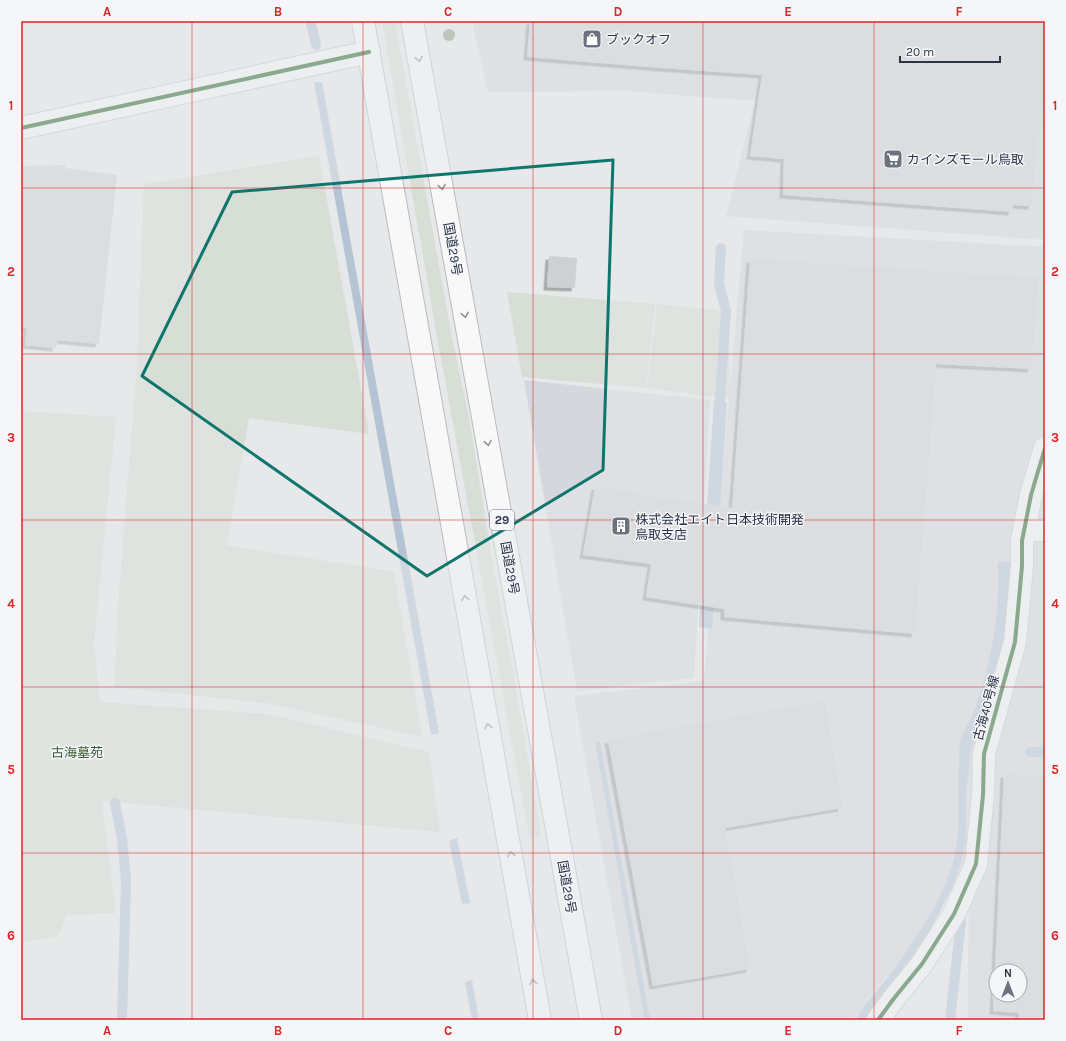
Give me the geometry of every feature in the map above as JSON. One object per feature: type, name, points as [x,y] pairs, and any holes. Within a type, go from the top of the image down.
[{"type":"highway","points":[[363,21],[540,1020]]},
{"type":"highway","name":"国道29号","points":[[412,21],[591,1020]]},
{"type":"street","points":[[21,128],[369,52]]},
{"type":"street","name":"古海40号線","points":[[878,1020],[895,996],[922,964],[954,914],[976,864],[984,795],[984,754],[1015,642],[1022,566],[1022,541],[1035,530],[1031,495],[1045,448]]},
{"type":"highlighted area","points":[[613,160],[603,470],[427,576],[142,376],[232,192]]},
{"type":"shaded area","name":"カインズモール鳥取","points":[[472,21],[1045,21],[1045,240],[726,216],[755,101],[625,91],[488,92]]},
{"type":"shaded area","points":[[744,230],[1045,247],[1045,1020],[968,1020],[969,867],[853,1020],[632,1020],[574,696],[704,681]]},
{"type":"shaded area","points":[[524,380],[710,400],[694,678],[577,691]]},
{"type":"green space","points":[[382,21],[395,21],[452,338],[470,423],[492,560],[512,665],[541,835],[530,841],[438,342]]},
{"type":"green space","points":[[319,156],[369,434],[249,418],[227,545],[394,572],[422,737],[266,703],[115,687],[117,618],[137,363],[144,184]]},
{"type":"green space","points":[[507,292],[655,304],[646,388],[522,377]]},
{"type":"green space","points":[[657,304],[729,311],[730,399],[647,388]]},
{"type":"green space","name":"古海墓苑","points":[[21,411],[116,417],[94,644],[100,702],[268,714],[429,752],[440,832],[102,801],[116,913],[66,915],[58,937],[21,942]]},
{"type":"water","points":[[314,82],[322,82],[439,733],[431,735]]},
{"type":"water","points":[[719,399],[727,403],[712,629],[699,627],[714,400]]},
{"type":"water","points":[[998,562],[1015,562],[1015,597],[993,704],[976,726],[971,751],[966,793],[966,838],[961,862],[951,890],[931,928],[907,965],[865,1020],[855,1020],[918,935],[936,904],[950,871],[955,853],[958,832],[960,742],[976,707],[986,675],[993,643],[997,611]]},
{"type":"water","points":[[595,742],[600,742],[650,1020],[645,1020]]},
{"type":"water","points":[[457,838],[470,903],[462,904],[449,841]]},
{"type":"water","points":[[472,980],[479,1020],[472,1020],[465,982]]},
{"type":"building","name":"カインズモール鳥取","points":[[530,21],[1045,21],[1045,93],[1040,137],[1037,137],[1032,206],[1013,205],[1012,212],[783,195],[784,159],[750,156],[762,75],[527,57]]},
{"type":"building","points":[[65,165],[65,168],[117,175],[99,344],[57,340],[56,348],[25,345],[27,328],[21,328],[21,166]]},
{"type":"building","points":[[549,256],[577,258],[575,288],[547,287]]},
{"type":"building","points":[[750,259],[1039,278],[1031,369],[936,364],[915,634],[724,617],[724,609],[646,597],[651,564],[583,555],[595,486],[662,498],[732,508]]},
{"type":"building","points":[[825,701],[842,808],[725,828],[750,969],[653,986],[608,740]]},
{"type":"building","points":[[1004,774],[1045,776],[1045,1020],[1018,1020],[1019,1013],[993,1011],[993,1003],[1028,1003],[1028,963],[995,963]]},
{"type":"waterway","points":[[311,23],[316,45]]},
{"type":"waterway","points":[[719,413],[726,311],[719,284],[721,248]]},
{"type":"waterway","points":[[1030,752],[1045,752]]},
{"type":"waterway","points":[[115,803],[122,839],[126,880],[122,1020]]},
{"type":"waterway","points":[[950,1020],[961,922]]},
{"type":"cycle path","points":[[21,128],[369,52]]},
{"type":"cycle path","points":[[878,1020],[922,964],[954,914],[976,864],[983,795],[984,754],[1015,642],[1022,566],[1022,541],[1031,495],[1045,448]]},
{"type":"place","name":"ブックオフ","points":[[592,39]]},
{"type":"place","name":"カインズモール鳥取","points":[[893,159]]},
{"type":"place","name":"株式会社エイト日本技術開発 鳥取支店","points":[[621,526]]}]
